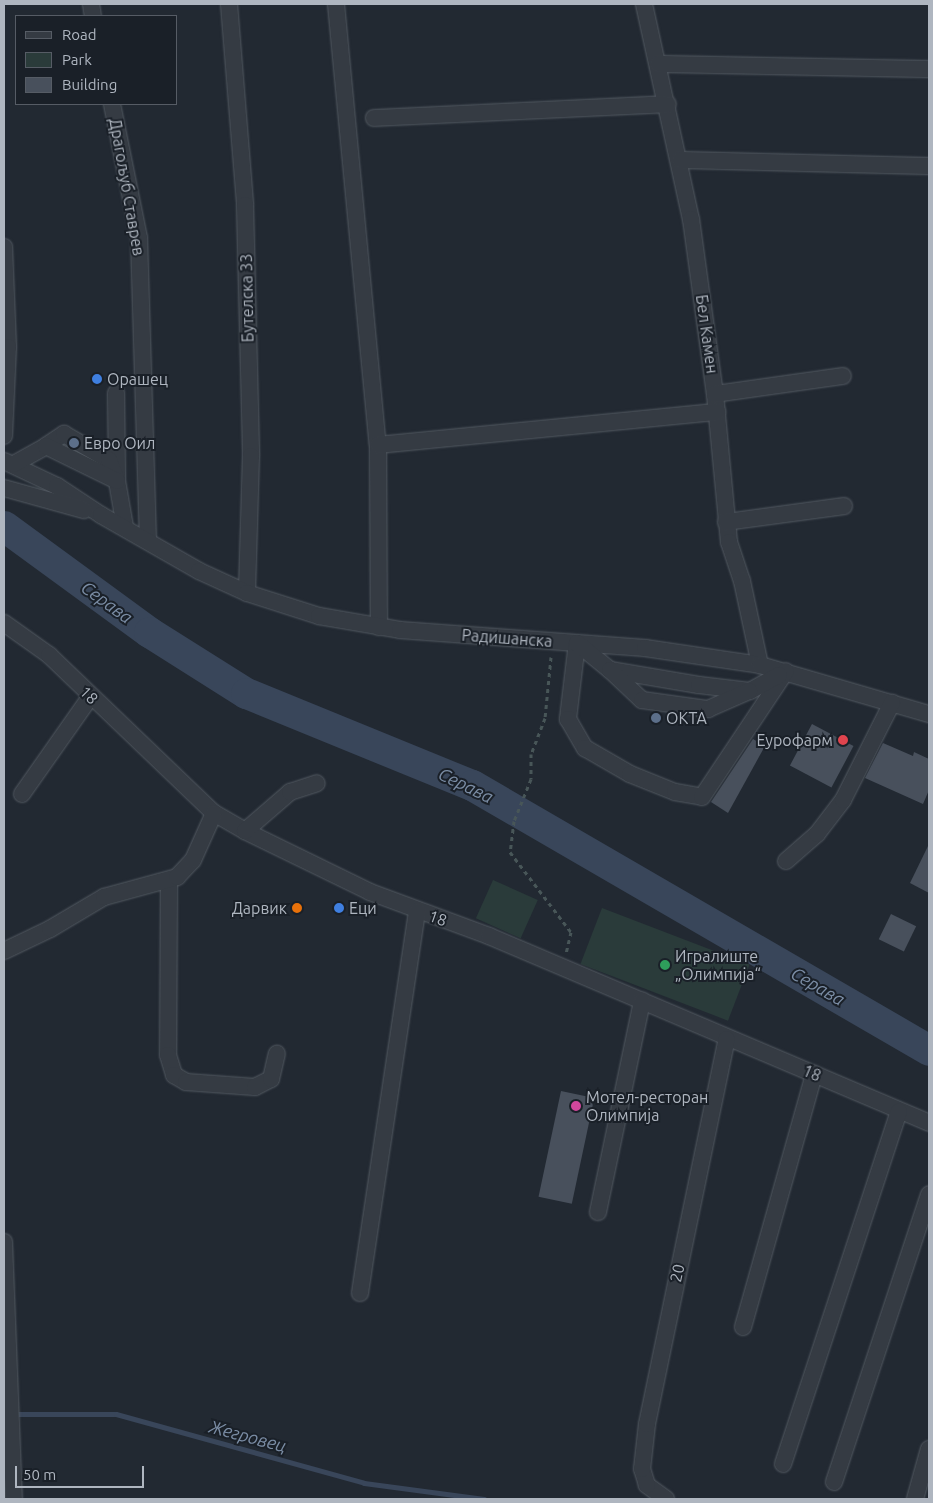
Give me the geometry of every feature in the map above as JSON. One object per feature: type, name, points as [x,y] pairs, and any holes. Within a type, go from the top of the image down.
[{"type":"street","name":"Бутелска 33","points":[[229,4],[245,205],[251,456],[246,593]]},
{"type":"street","points":[[336,4],[378,445],[379,627]]},
{"type":"street","name":"Бел Камен","points":[[644,4],[680,160],[716,394],[726,522],[760,665]]},
{"type":"street","points":[[658,64],[929,69]]},
{"type":"street","points":[[374,118],[668,104]]},
{"type":"street","name":"Драгољуб Ставрев","points":[[112,105],[139,238],[148,541]]},
{"type":"street","points":[[680,160],[929,166]]},
{"type":"street","points":[[4,247],[8,347],[4,436]]},
{"type":"street","points":[[716,394],[842,376]]},
{"type":"street","points":[[116,393],[117,481],[125,527]]},
{"type":"street","points":[[378,445],[717,412]]},
{"type":"street","points":[[9,462],[46,446],[64,434],[109,460],[117,481]]},
{"type":"street","name":"Радишанска","points":[[9,462],[57,486],[101,515],[199,571],[246,593],[318,616],[379,627],[645,648],[760,665],[929,714]]},
{"type":"street","name":"Радишанска","points":[[4,488],[101,515]]},
{"type":"street","points":[[726,522],[844,506]]},
{"type":"street","name":"18","points":[[4,623],[49,655],[214,813],[245,831],[333,875],[418,911],[564,963],[642,1001],[899,1112],[929,1123]]},
{"type":"street","points":[[578,643],[642,700],[698,708],[708,709],[750,691],[786,671]]},
{"type":"street","points":[[578,643],[568,719],[585,748],[630,774],[675,792],[702,797],[786,671]]},
{"type":"street","points":[[610,670],[750,691]]},
{"type":"street","points":[[22,794],[90,696]]},
{"type":"street","points":[[786,861],[817,834],[843,800],[892,703]]},
{"type":"street","points":[[245,831],[290,792],[317,783]]},
{"type":"street","points":[[4,951],[50,929],[104,897],[177,877],[193,860],[214,813]]},
{"type":"street","points":[[169,880],[168,1055],[174,1075],[186,1082],[255,1087],[271,1079],[277,1054]]},
{"type":"street","points":[[360,1293],[418,911]]},
{"type":"street","points":[[598,1212],[642,1001]]},
{"type":"street","name":"20","points":[[666,1499],[647,1485],[642,1469],[647,1424],[727,1038]]},
{"type":"street","points":[[744,1327],[814,1074]]},
{"type":"street","points":[[783,1464],[899,1112]]},
{"type":"street","points":[[834,1482],[929,1194]]},
{"type":"street","points":[[4,1242],[11,1496]]},
{"type":"street","points":[[915,1499],[929,1449]]},
{"type":"path","points":[[553,641],[545,718],[532,754],[531,778],[514,821],[510,852],[571,932],[564,963]]},
{"type":"green space","points":[[493,880],[538,900],[521,938],[476,918]]},
{"type":"green space","name":"Игралиште „Олимпија“","points":[[602,908],[750,965],[728,1021],[580,964]]},
{"type":"building","points":[[812,724],[853,746],[831,788],[790,765]]},
{"type":"building","points":[[753,739],[765,746],[728,813],[711,802]]},
{"type":"building","points":[[883,743],[913,756],[914,752],[929,759],[929,790],[923,804],[865,778]]},
{"type":"building","points":[[929,844],[929,893],[910,883]]},
{"type":"building","points":[[891,914],[916,926],[904,951],[879,939]]},
{"type":"building","points":[[561,1091],[594,1098],[572,1204],[539,1197]]},
{"type":"waterway","name":"Серава","points":[[4,526],[149,632],[246,693],[472,785],[929,1050]]},
{"type":"waterway","name":"Жегровец","points":[[12,1414],[116,1414],[364,1483],[484,1499]]},
{"type":"place","name":"Орашец","points":[[97,379]]},
{"type":"place","name":"Евро Оил","points":[[74,443]]},
{"type":"place","name":"OKTA","points":[[656,718]]},
{"type":"place","name":"Еурофарм","points":[[843,740]]},
{"type":"place","name":"Дарвик","points":[[297,908]]},
{"type":"place","name":"Еци","points":[[339,908]]},
{"type":"place","name":"Игралиште „Олимпија“","points":[[665,965]]},
{"type":"place","name":"Мотел-ресторан Олимпија","points":[[576,1106]]}]
